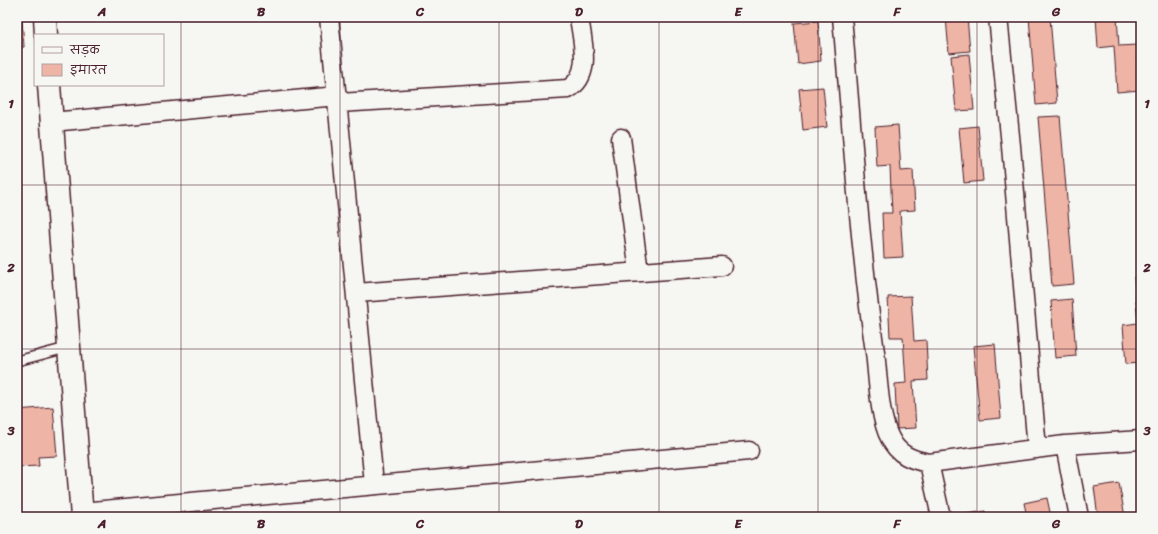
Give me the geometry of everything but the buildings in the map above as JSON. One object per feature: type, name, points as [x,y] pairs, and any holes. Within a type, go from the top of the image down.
[{"type":"main road","points":[[45,17],[46,34]]},
{"type":"main road","points":[[48,86],[70,347],[82,515]]},
{"type":"street","points":[[329,17],[374,484]]},
{"type":"street","points":[[50,122],[338,100],[568,89],[575,84],[582,75],[584,57],[580,17]]},
{"type":"street","points":[[842,17],[869,313],[884,418],[889,438],[897,450],[912,460],[929,463],[1065,445],[1141,440]]},
{"type":"street","points":[[998,17],[1011,146],[1037,449]]},
{"type":"street","points":[[621,138],[639,272]]},
{"type":"street","points":[[356,294],[722,266]]},
{"type":"street","points":[[1065,445],[1079,517]]},
{"type":"street","points":[[82,515],[374,484],[749,451]]},
{"type":"street","points":[[929,463],[941,517]]},
{"type":"lane","points":[[17,361],[70,347]]}]
